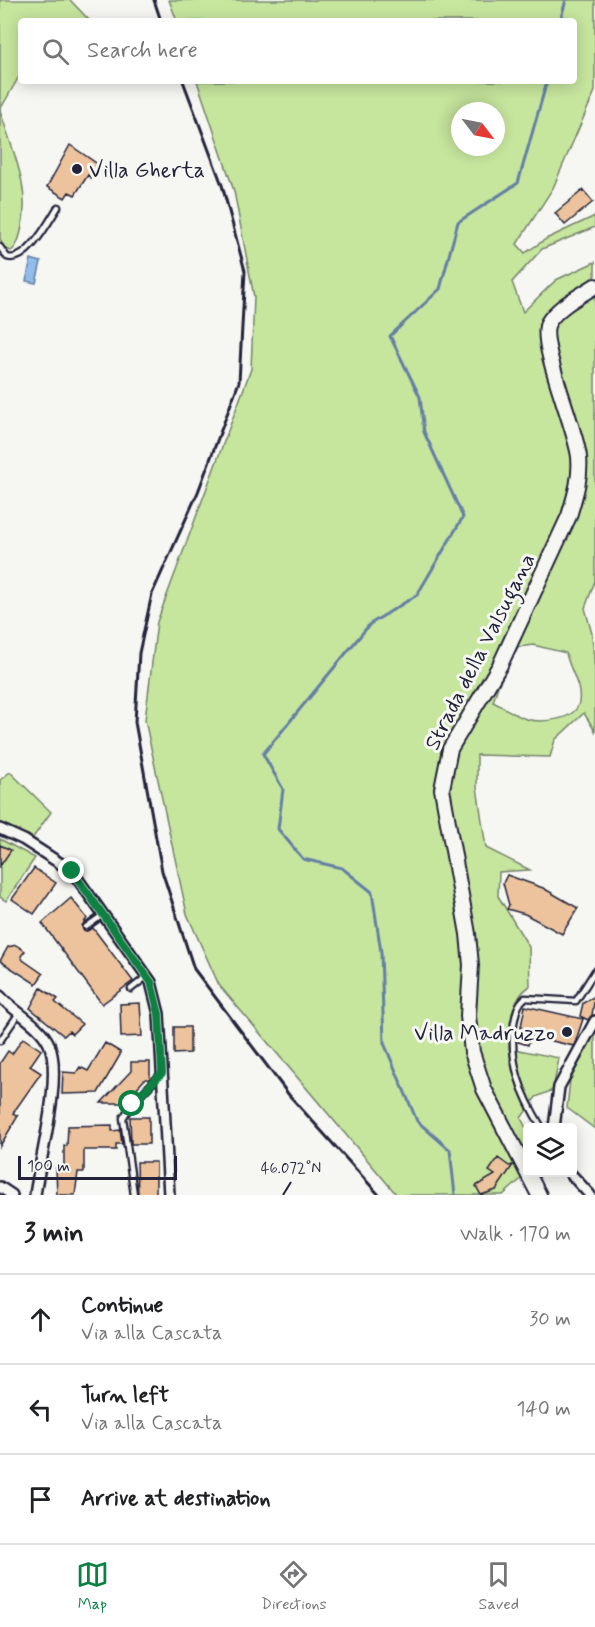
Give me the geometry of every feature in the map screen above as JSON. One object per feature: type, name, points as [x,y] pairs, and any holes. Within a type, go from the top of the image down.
[{"type":"main road","name":"Strada della Valsugana","points":[[539,1195],[484,1089],[472,1052],[468,1016],[471,965],[468,934],[442,789],[450,749],[500,665],[568,516],[577,491],[580,474],[575,434],[546,344],[546,328],[555,313],[595,286]]},
{"type":"street","points":[[0,828],[47,853],[72,871],[146,977],[157,998],[167,1115],[169,1195]]},
{"type":"street","points":[[0,996],[41,1033],[49,1044],[54,1071],[35,1195]]},
{"type":"street","points":[[555,1123],[559,1086],[595,1021]]},
{"type":"street","points":[[574,1177],[590,1195]]},
{"type":"street","points":[[0,1187],[12,1195]]},
{"type":"lane","points":[[0,247],[7,257],[19,256],[33,243],[58,207]]},
{"type":"lane","points":[[86,927],[103,915]]},
{"type":"lane","points":[[540,1123],[518,1079],[512,1056],[516,1015],[520,1002],[525,998],[576,1001],[595,971]]},
{"type":"lane","points":[[131,989],[146,977]]},
{"type":"lane","points":[[0,1041],[19,1013]]},
{"type":"lane","points":[[134,1195],[123,1118],[132,1104],[162,1073]]},
{"type":"green space","points":[[0,0],[70,0],[87,18],[18,18],[18,78],[0,110]]},
{"type":"green space","points":[[169,0],[595,0],[595,91],[553,188],[517,244],[525,253],[546,239],[595,216],[595,227],[542,249],[512,282],[523,312],[556,280],[595,262],[595,581],[585,608],[592,634],[595,672],[595,731],[584,713],[555,740],[550,757],[477,755],[477,787],[486,848],[530,870],[499,872],[498,896],[529,947],[530,986],[523,991],[515,1005],[509,1048],[559,1058],[553,1090],[536,1097],[521,1118],[524,1123],[523,1177],[503,1195],[397,1195],[219,985],[187,914],[145,720],[157,622],[251,369],[254,297],[234,191],[198,84],[577,84],[577,18],[176,18]],"holes":[[[533,645],[566,653],[577,684],[579,702],[572,713],[565,717],[540,721],[526,719],[493,702],[498,686],[518,647]]]},
{"type":"green space","points":[[0,110],[19,170],[24,200],[20,234],[11,251],[4,248],[0,239]]},
{"type":"green space","points":[[10,772],[51,812],[32,839],[0,823],[0,780]]},
{"type":"green space","points":[[0,839],[35,858],[6,901],[0,897]]},
{"type":"green space","points":[[595,1032],[595,1129],[567,1108],[570,1080]]},
{"type":"water","points":[[31,259],[41,262],[36,283],[26,281]]},
{"type":"building","name":"Villa Gherta","points":[[70,145],[99,165],[91,178],[88,175],[75,195],[69,192],[65,198],[47,187]]},
{"type":"building","points":[[583,190],[593,202],[565,225],[555,213]]},
{"type":"building","points":[[0,845],[11,850],[0,866]]},
{"type":"building","points":[[34,868],[56,883],[34,914],[12,899]]},
{"type":"building","points":[[507,875],[543,888],[578,908],[562,934],[525,914],[507,909],[509,905],[503,883]]},
{"type":"building","points":[[71,898],[87,918],[82,926],[83,930],[93,928],[133,981],[102,1004],[42,923]]},
{"type":"building","points":[[16,945],[25,951],[21,956],[23,960],[43,974],[36,984],[0,961],[8,947]]},
{"type":"building","points":[[41,988],[58,999],[55,1002],[82,1024],[72,1034],[69,1031],[64,1036],[30,1008]]},
{"type":"building","points":[[595,996],[592,1015],[588,1020],[580,1016],[583,1003]]},
{"type":"building","points":[[140,1003],[142,1036],[121,1037],[120,1004]]},
{"type":"building","name":"Villa Madruzzo","points":[[525,1006],[583,1019],[574,1046],[530,1036],[528,1045],[518,1042]]},
{"type":"building","points":[[174,1027],[190,1027],[190,1053],[174,1054]]},
{"type":"building","points":[[23,1038],[41,1050],[30,1066],[41,1073],[13,1113],[18,1116],[0,1146],[0,1063],[8,1051],[12,1054]]},
{"type":"building","points":[[105,1043],[120,1052],[120,1055],[98,1093],[62,1094],[63,1072],[76,1073],[80,1067],[88,1071]]},
{"type":"building","points":[[131,1062],[150,1062],[150,1079],[145,1079],[123,1103],[101,1103],[131,1071]]},
{"type":"building","points":[[130,1117],[149,1117],[149,1144],[131,1144]]},
{"type":"building","points":[[112,1125],[112,1131],[120,1130],[122,1144],[116,1144],[116,1150],[84,1150],[84,1172],[78,1172],[75,1195],[57,1195],[56,1168],[64,1168],[64,1146],[67,1146],[68,1126]]},
{"type":"building","points":[[498,1158],[509,1166],[513,1165],[496,1190],[481,1195],[476,1186],[495,1175],[489,1171]]},
{"type":"building","points":[[137,1162],[156,1162],[156,1195],[138,1195]]},
{"type":"waterway","points":[[561,18],[566,0]]},
{"type":"waterway","points":[[455,1195],[450,1150],[417,1121],[384,1043],[381,952],[372,892],[342,868],[303,859],[278,829],[283,789],[263,754],[370,624],[417,595],[463,517],[424,432],[420,397],[390,336],[440,289],[458,222],[518,183],[546,84]]},
{"type":"railway","points":[[154,0],[160,18]]},
{"type":"railway","points":[[184,84],[222,185],[245,271],[239,382],[198,492],[152,594],[139,653],[135,722],[162,871],[194,969],[289,1095],[379,1195]]},
{"type":"place","name":"Villa Gherta","points":[[77,169]]},
{"type":"place","name":"Villa Madruzzo","points":[[567,1032]]},
{"type":"route","points":[[72,871],[151,982],[157,998],[162,1073],[132,1104]]}]
